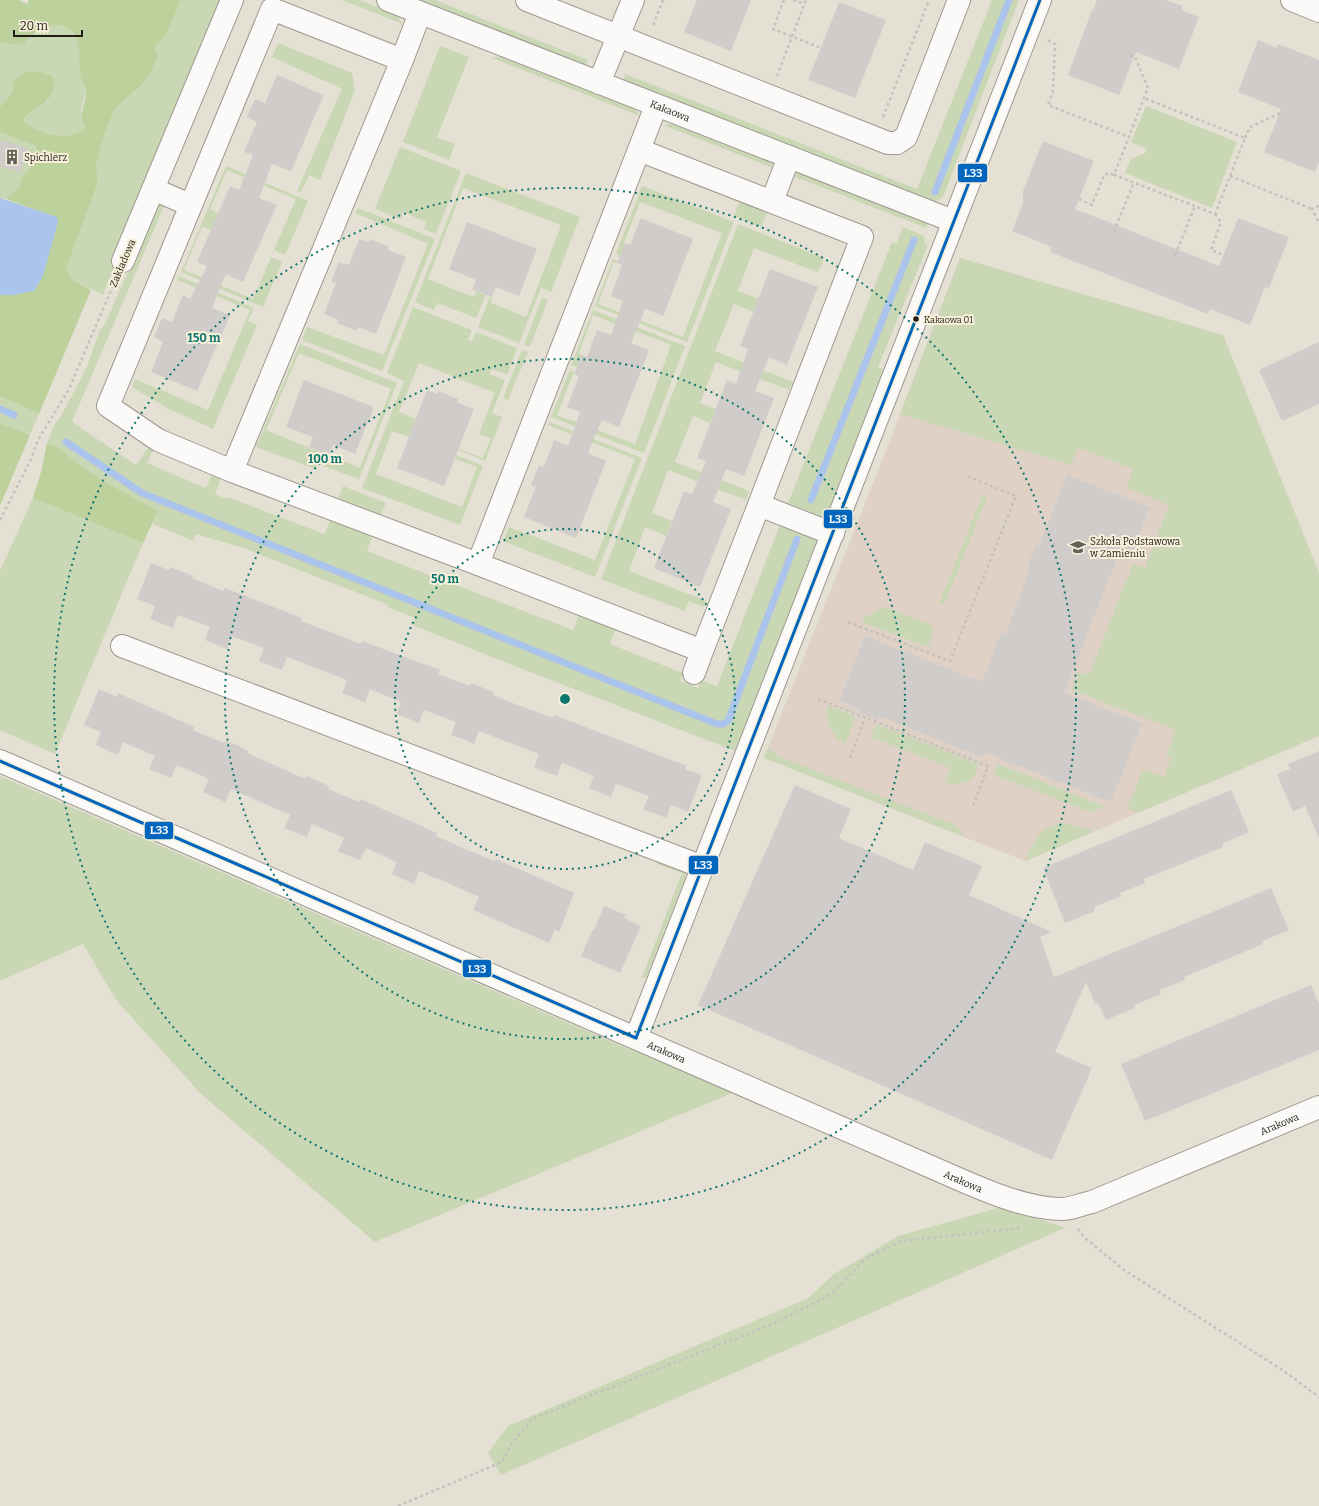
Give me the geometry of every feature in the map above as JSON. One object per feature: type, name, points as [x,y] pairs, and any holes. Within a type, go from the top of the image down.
[{"type":"street","name":"Zakładowa","points":[[123,261],[161,192],[232,0]]},
{"type":"street","name":"Kakaowa","points":[[388,0],[953,221]]},
{"type":"street","points":[[527,0],[888,143],[897,143],[906,137],[960,0]]},
{"type":"street","points":[[599,83],[633,0]]},
{"type":"street","points":[[636,1038],[1040,0]]},
{"type":"street","points":[[1292,0],[1319,11]]},
{"type":"street","points":[[402,60],[272,10],[108,406],[158,440],[232,471],[702,651]]},
{"type":"street","points":[[232,471],[420,13]]},
{"type":"street","points":[[478,564],[656,106]]},
{"type":"street","points":[[639,150],[862,237],[694,673]]},
{"type":"street","points":[[772,202],[789,157]]},
{"type":"street","points":[[161,192],[190,205]]},
{"type":"street","points":[[759,505],[833,534]]},
{"type":"street","points":[[122,646],[703,867]]},
{"type":"street","name":"Arakowa","points":[[0,761],[983,1189],[1029,1204],[1063,1209],[1092,1202],[1319,1107]]},
{"type":"path","points":[[652,28],[663,0]]},
{"type":"path","points":[[784,0],[773,29],[819,47]]},
{"type":"path","points":[[793,0],[805,4]]},
{"type":"path","points":[[776,77],[806,0]]},
{"type":"path","points":[[883,118],[929,0]]},
{"type":"path","points":[[1046,39],[1056,44],[1053,90],[1048,106],[1129,138]]},
{"type":"path","points":[[1114,175],[1148,88],[1135,57],[1130,55]]},
{"type":"path","points":[[1144,98],[1245,138]]},
{"type":"path","points":[[1215,214],[1250,127],[1280,113],[1284,115]]},
{"type":"path","points":[[1079,199],[1092,205],[1104,175],[1110,173],[1134,182],[1215,214],[1221,222],[1211,250],[1223,255]]},
{"type":"path","points":[[1230,176],[1312,209],[1319,223]]},
{"type":"path","points":[[1114,232],[1134,182]]},
{"type":"path","points":[[1175,255],[1195,206]]},
{"type":"path","points":[[1312,209],[1319,206]]},
{"type":"path","name":"Zakładowa","points":[[0,520],[32,459],[38,440],[69,389],[123,261]]},
{"type":"path","points":[[848,622],[950,661],[1016,496],[964,474]]},
{"type":"path","points":[[818,699],[988,766],[973,806]]},
{"type":"path","points":[[850,758],[865,718]]},
{"type":"path","points":[[1063,1209],[1084,1237],[1124,1270],[1281,1369],[1319,1397]]},
{"type":"path","points":[[398,1506],[502,1462],[512,1443],[533,1418],[773,1324],[832,1294],[865,1260],[901,1241],[1025,1228]]},
{"type":"shaded area","name":"Szkoła Podstawowa w Zamieniu","points":[[960,258],[1223,335],[1319,573],[1319,736],[1025,861],[764,758],[887,448]]},
{"type":"green space","points":[[0,0],[19,0],[27,4],[29,0],[181,0],[165,37],[158,42],[155,48],[158,54],[151,72],[142,84],[114,110],[104,136],[95,168],[98,176],[97,185],[66,269],[73,280],[91,290],[39,414],[0,396],[0,295],[12,295],[56,217],[6,199],[19,187],[22,177],[30,168],[37,146],[0,132],[0,107],[12,93],[14,82],[20,75],[28,72],[41,72],[50,75],[55,80],[51,95],[43,104],[24,118],[25,123],[48,134],[56,136],[71,135],[86,127],[83,123],[82,114],[86,92],[80,74],[78,44],[73,33],[62,26],[53,25],[41,30],[22,45],[0,42]]},
{"type":"green space","points":[[181,0],[221,0],[103,295],[73,280],[66,269],[97,185],[98,176],[95,168],[104,136],[114,110],[142,84],[158,54],[155,48],[158,42],[165,37]]},
{"type":"green space","points":[[342,0],[359,0],[397,15],[403,24]]},
{"type":"green space","points":[[417,0],[435,0],[588,60],[586,66]]},
{"type":"green space","points":[[992,0],[1019,0],[943,197],[935,202],[623,80],[625,74],[917,189]]},
{"type":"green space","points":[[56,24],[68,28],[77,39],[80,55],[80,73],[86,90],[81,112],[87,127],[72,135],[64,136],[48,134],[25,123],[24,118],[27,115],[49,100],[14,82],[12,93],[0,107],[0,42],[26,42],[45,27]]},
{"type":"green space","points":[[278,43],[352,73],[355,90],[320,180],[309,175],[301,192],[297,191],[342,89],[272,57]]},
{"type":"green space","points":[[440,46],[469,57],[437,137],[455,144],[449,160],[403,142]]},
{"type":"green space","points":[[501,56],[632,106],[640,116],[492,58]]},
{"type":"green space","points":[[1146,106],[1237,142],[1212,208],[1125,173],[1131,159],[1145,153],[1147,149],[1131,142]]},
{"type":"green space","points":[[676,124],[767,160],[772,164],[773,168],[663,125]]},
{"type":"green space","points":[[0,132],[37,145],[30,168],[22,177],[19,187],[6,199],[0,198]]},
{"type":"green space","points":[[400,147],[461,171],[436,234],[424,229],[426,222],[403,212],[400,219],[375,209]]},
{"type":"green space","points":[[226,166],[308,201],[285,255],[274,250],[296,199],[227,170],[210,209],[218,213],[211,230],[202,227],[184,270],[253,299],[271,257],[282,262],[263,307],[181,272]]},
{"type":"green space","points":[[466,173],[580,217],[551,292],[541,288],[519,343],[478,327],[490,296],[492,297],[491,303],[526,317],[561,225],[463,188],[428,279],[474,297],[476,291],[486,295],[476,318],[437,303],[434,310],[415,302]]},
{"type":"green space","points":[[802,174],[928,223],[926,228],[793,176]]},
{"type":"green space","points":[[642,186],[734,222],[687,342],[595,306],[613,259],[618,261],[617,263],[614,262],[598,304],[683,337],[722,233],[640,202],[620,256],[616,254]]},
{"type":"green space","points":[[167,199],[72,422],[136,465],[150,445],[154,447],[147,463],[206,488],[213,472],[222,476],[215,494],[227,499],[228,497],[324,534],[331,518],[373,535],[367,551],[573,630],[579,614],[616,628],[610,644],[683,673],[680,681],[698,688],[701,680],[717,686],[780,525],[817,540],[735,750],[494,658],[413,625],[415,618],[388,607],[389,605],[243,548],[196,534],[193,541],[153,524],[158,511],[107,483],[70,458],[62,449],[47,443],[54,425],[61,416],[87,367],[99,332],[106,322],[124,280],[130,271],[159,202]]},
{"type":"green space","points":[[740,201],[768,212],[761,227],[734,216]]},
{"type":"green space","points":[[358,208],[435,239],[382,371],[302,340],[307,327],[384,355],[428,244],[355,213]]},
{"type":"green space","points":[[738,224],[824,258],[817,272],[754,248],[738,291],[759,299],[754,312],[734,304],[715,351],[793,382],[789,390],[716,362],[700,403],[716,409],[710,423],[693,416],[675,462],[749,491],[746,500],[668,470],[652,513],[672,521],[666,536],[645,527],[629,571],[707,601],[704,607],[689,601],[685,611],[601,579]]},
{"type":"green space","points":[[903,227],[924,236],[925,244],[928,245],[878,367],[886,370],[827,519],[788,503],[892,242],[896,244]]},
{"type":"green space","points":[[960,258],[1223,335],[1319,573],[1319,736],[1138,813],[1127,808],[1143,769],[1164,777],[1171,758],[1166,756],[1176,730],[1072,690],[1079,672],[1089,675],[1133,564],[1145,568],[1169,505],[1127,488],[1133,469],[1078,448],[1071,465],[900,414]]},
{"type":"green space","points":[[179,276],[254,308],[248,321],[257,325],[213,429],[169,409],[132,387],[135,379],[208,410],[250,310],[177,280]]},
{"type":"green space","points":[[542,298],[548,300],[530,347],[524,345]]},
{"type":"green space","points":[[413,307],[472,330],[468,340],[472,341],[476,332],[517,348],[507,375],[492,369],[489,374],[505,380],[492,413],[502,417],[485,461],[458,450],[459,449],[483,458],[491,438],[479,434],[495,393],[419,363],[399,412],[416,419],[409,437],[392,431],[376,474],[462,507],[477,467],[455,459],[456,455],[483,466],[460,525],[362,488],[404,381],[387,373]]},
{"type":"green space","points":[[593,310],[685,346],[644,453],[551,417],[570,370],[575,372],[557,415],[635,444],[671,345],[593,315],[579,353],[582,355],[577,367],[571,365]]},
{"type":"green space","points":[[300,344],[397,383],[359,479],[323,466],[328,454],[360,468],[391,389],[299,353],[266,430],[322,453],[315,469],[256,447]]},
{"type":"green space","points":[[522,350],[528,352],[508,400],[503,398]]},
{"type":"green space","points":[[0,396],[39,414],[30,435],[0,423]]},
{"type":"green space","points":[[550,422],[642,458],[595,577],[503,541],[509,527],[595,560],[635,459],[548,425]]},
{"type":"green space","points":[[0,423],[30,435],[0,506]]},
{"type":"green space","points":[[47,443],[62,449],[70,458],[107,483],[158,511],[143,543],[33,498],[41,472]]},
{"type":"green space","points":[[343,486],[386,503],[379,518],[337,502]]},
{"type":"green space","points":[[983,494],[987,497],[945,603],[939,604]]},
{"type":"green space","points":[[33,498],[143,543],[55,754],[0,730],[0,571]]},
{"type":"green space","points":[[881,608],[891,609],[931,625],[934,631],[928,647],[861,622],[864,618]]},
{"type":"green space","points":[[827,705],[854,716],[855,718],[845,745],[836,737],[830,728],[827,717]]},
{"type":"green space","points":[[876,724],[978,764],[975,776],[971,780],[964,783],[944,783],[950,768],[871,737]]},
{"type":"green space","points":[[767,749],[774,752],[778,756],[957,826],[962,831],[962,836],[764,758]]},
{"type":"green space","points":[[998,764],[1106,807],[1090,812],[994,775]]},
{"type":"green space","points":[[0,776],[619,1045],[737,1091],[375,1242],[201,1094],[116,1000],[83,944],[0,981]]},
{"type":"green space","points":[[1061,823],[1086,828],[1094,832],[1025,861],[1034,842],[1042,832]]},
{"type":"green space","points":[[660,856],[683,869],[686,876],[646,978],[642,977],[682,873],[657,864]]},
{"type":"green space","points":[[1005,1206],[1065,1228],[501,1475],[488,1453],[508,1426],[808,1298],[834,1274],[898,1236]]},
{"type":"water","points":[[0,198],[57,217],[58,222],[43,276],[34,291],[12,295],[0,295]]},
{"type":"building","points":[[697,0],[751,0],[731,51],[684,32]]},
{"type":"building","points":[[1097,0],[1166,0],[1183,6],[1181,10],[1199,17],[1179,69],[1136,52],[1119,95],[1068,75]]},
{"type":"building","points":[[839,2],[886,20],[855,98],[808,80]]},
{"type":"building","points":[[1258,40],[1276,48],[1278,44],[1319,60],[1319,162],[1315,172],[1264,152],[1281,109],[1238,92]]},
{"type":"building","points":[[277,75],[324,95],[291,171],[272,164],[259,198],[277,205],[243,282],[226,274],[212,308],[230,315],[197,391],[151,372],[163,342],[154,337],[162,318],[172,322],[183,295],[190,299],[207,266],[197,262],[230,186],[239,190],[253,155],[244,152],[257,122],[247,117],[255,99],[265,103]]},
{"type":"building","name":"Spichlerz","points":[[0,140],[28,148],[20,172],[0,166]]},
{"type":"building","points":[[1043,141],[1094,161],[1075,209],[1219,266],[1238,218],[1289,237],[1269,288],[1265,287],[1250,325],[1210,309],[1208,314],[1050,252],[1052,247],[1012,231],[1023,203],[1023,191]]},
{"type":"building","points":[[641,218],[693,239],[663,316],[645,309],[631,343],[649,350],[619,427],[602,420],[588,453],[606,461],[576,538],[524,517],[536,487],[531,485],[539,465],[544,467],[554,440],[568,446],[580,412],[567,407],[579,376],[574,374],[582,355],[587,357],[597,330],[611,335],[623,301],[611,296],[622,265],[617,263],[625,243],[630,245]]},
{"type":"building","points":[[467,222],[537,249],[519,296],[496,287],[492,297],[472,289],[476,280],[449,269]]},
{"type":"building","points":[[359,239],[368,242],[370,239],[389,247],[388,250],[406,257],[376,334],[358,327],[357,331],[337,323],[338,320],[324,314],[336,283],[331,281],[339,262],[349,265]]},
{"type":"building","points":[[770,269],[818,287],[787,365],[769,357],[755,391],[774,398],[744,476],[726,469],[713,502],[731,509],[700,587],[654,568],[684,491],[692,494],[706,461],[697,458],[727,380],[736,384],[748,349],[740,346]]},
{"type":"building","points":[[1319,342],[1319,404],[1282,421],[1259,370]]},
{"type":"building","points":[[304,380],[374,407],[355,454],[333,445],[329,455],[309,447],[313,437],[286,427]]},
{"type":"building","points":[[427,390],[437,394],[438,391],[458,399],[457,402],[474,409],[444,486],[397,468]]},
{"type":"building","points":[[1067,475],[1150,507],[1130,557],[1119,553],[1064,693],[1142,723],[1111,802],[984,752],[982,757],[879,716],[878,720],[858,712],[860,709],[839,701],[865,636],[982,682],[1001,633],[1005,635],[1031,566],[1028,564],[1036,545],[1039,546]]},
{"type":"building","points":[[151,563],[169,570],[170,567],[193,576],[192,578],[223,591],[225,588],[302,618],[301,621],[361,644],[362,641],[440,670],[438,674],[470,686],[471,683],[494,692],[493,695],[510,702],[553,718],[554,715],[687,766],[685,769],[702,775],[688,812],[671,805],[666,818],[643,809],[649,796],[616,784],[611,797],[589,788],[594,776],[562,763],[557,776],[543,771],[534,767],[539,754],[479,731],[474,744],[451,735],[456,722],[424,710],[419,723],[397,714],[401,702],[370,689],[365,702],[342,693],[347,680],[287,657],[282,670],[271,666],[259,661],[264,648],[232,636],[227,649],[205,640],[210,627],[178,615],[173,628],[150,619],[155,606],[137,599]]},
{"type":"building","points":[[99,689],[117,697],[118,693],[194,727],[193,730],[224,743],[225,741],[237,745],[248,751],[247,753],[305,779],[307,776],[329,786],[328,789],[359,802],[360,799],[437,833],[436,836],[463,848],[494,861],[496,859],[574,893],[559,932],[555,930],[549,943],[473,910],[479,897],[437,878],[436,879],[419,871],[414,884],[392,874],[397,862],[366,848],[360,860],[349,856],[338,851],[344,838],[312,824],[307,837],[284,828],[290,815],[231,789],[225,802],[203,792],[209,779],[177,765],[171,778],[149,769],[155,756],[123,742],[118,755],[96,745],[101,732],[84,725]]},
{"type":"building","points":[[1319,751],[1319,838],[1305,806],[1293,812],[1277,774],[1290,769],[1288,764]]},
{"type":"building","points":[[795,785],[851,809],[839,838],[913,870],[925,842],[982,866],[969,895],[1052,932],[1040,937],[1054,977],[1271,888],[1289,930],[1262,941],[1263,944],[1184,977],[1185,980],[1160,990],[1161,994],[1134,1005],[1135,1008],[1106,1020],[1098,1003],[1095,1004],[1086,982],[1055,1052],[1092,1068],[1052,1160],[698,1005]]},
{"type":"building","points":[[1231,790],[1249,832],[1222,844],[1223,847],[1144,879],[1145,883],[1120,893],[1121,896],[1094,907],[1095,911],[1065,923],[1043,868]]},
{"type":"building","points":[[604,906],[626,915],[624,918],[641,926],[620,973],[581,956]]},
{"type":"building","points":[[1311,985],[1319,1004],[1319,1050],[1145,1121],[1121,1064]]},
{"type":"waterway","points":[[935,192],[1009,0]]},
{"type":"waterway","points":[[811,500],[914,240]]},
{"type":"waterway","points":[[0,409],[14,415]]},
{"type":"waterway","points":[[66,442],[142,493],[717,724],[723,724],[728,721],[797,539]]},
{"type":"transit line","name":"L33","points":[[636,1038],[1040,0]]},
{"type":"transit line","name":"L33","points":[[0,761],[636,1038]]},
{"type":"place","name":"Spichlerz","points":[[12,157]]},
{"type":"place","name":"Kakaowa 01","points":[[916,319]]},
{"type":"place","name":"Szkoła Podstawowa w Zamieniu","points":[[1078,547]]}]
